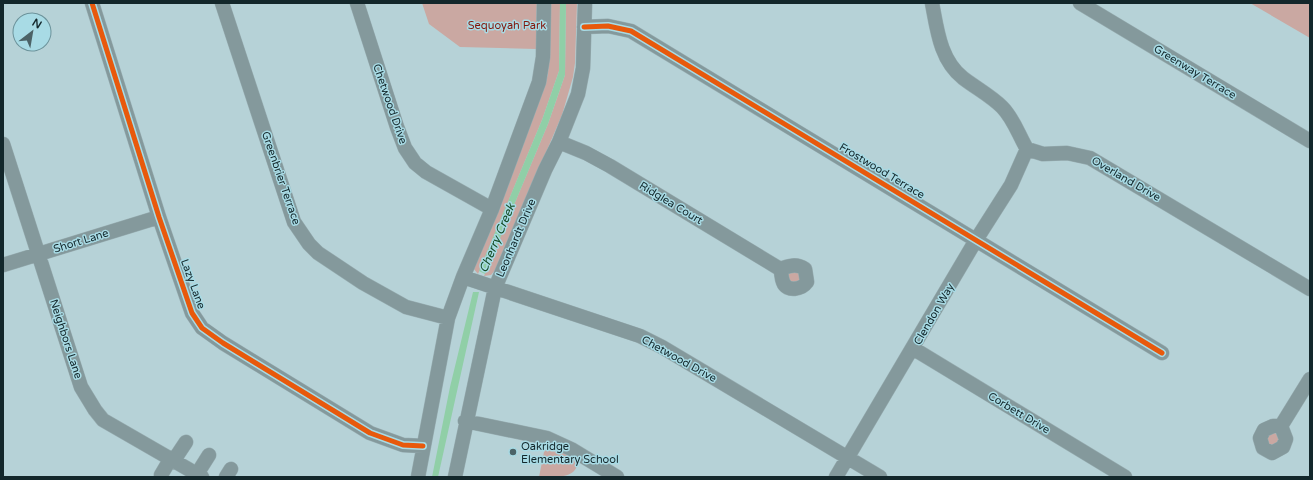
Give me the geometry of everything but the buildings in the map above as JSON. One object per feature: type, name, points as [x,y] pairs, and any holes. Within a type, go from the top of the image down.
[{"type":"street","name":"Lazy Lane","points":[[92,3],[159,217],[192,313],[202,328],[223,343],[370,433],[403,445],[423,446]]},
{"type":"street","name":"Greenbrier Terrace","points":[[222,3],[294,222],[309,244],[318,253],[363,283],[406,307],[448,318]]},
{"type":"street","name":"Chetwood Drive","points":[[357,3],[405,148],[416,163],[426,172],[492,209]]},
{"type":"street","name":"Leonhardt Drive","points":[[455,477],[465,422],[479,282],[492,209],[539,82],[543,57],[544,3]]},
{"type":"street","name":"Leonhardt Drive","points":[[418,477],[448,318],[479,282],[545,170],[559,142],[578,94],[583,68],[585,3]]},
{"type":"street","points":[[932,3],[942,49],[952,67],[962,77],[1003,108],[1014,124],[1027,149]]},
{"type":"street","name":"Greenway Terrace","points":[[1080,3],[1310,141]]},
{"type":"street","name":"Frostwood Terrace","points":[[584,27],[608,26],[631,32],[1162,353]]},
{"type":"street","name":"Ridglea Court","points":[[559,142],[586,153],[610,166],[780,269]]},
{"type":"street","name":"Neighbors Lane","points":[[3,144],[81,387],[94,410],[103,420],[173,459],[196,475]]},
{"type":"street","name":"Clendon Way","points":[[836,477],[914,349],[976,240],[1011,185],[1027,149]]},
{"type":"street","name":"Overland Drive","points":[[1027,149],[1043,154],[1068,153],[1090,158],[1310,288]]},
{"type":"street","name":"Short Lane","points":[[3,265],[159,217]]},
{"type":"street","name":"Chetwood Drive","points":[[479,282],[640,336],[880,477]]},
{"type":"street","name":"Corbett Drive","points":[[914,349],[1125,477]]},
{"type":"street","points":[[1281,426],[1310,378]]},
{"type":"street","points":[[465,422],[547,438],[571,449],[617,477]]},
{"type":"street","points":[[161,475],[186,442]]},
{"type":"street","points":[[196,475],[209,455]]},
{"type":"green space","name":"Sequoyah Park","points":[[422,3],[537,3],[536,49],[460,47],[429,24]]},
{"type":"green space","points":[[550,3],[560,3],[559,71],[542,120],[478,274],[473,268],[548,74]]},
{"type":"green space","points":[[566,3],[577,3],[575,63],[573,77],[562,115],[496,269],[491,275],[484,276],[548,124],[565,75]]},
{"type":"green space","points":[[1250,3],[1310,3],[1310,38]]},
{"type":"green space","points":[[798,271],[802,280],[790,283],[787,275],[789,272]]},
{"type":"green space","points":[[1267,433],[1275,433],[1279,436],[1279,444],[1268,447]]},
{"type":"green space","points":[[550,446],[574,457],[578,461],[577,467],[573,472],[557,477],[539,477],[544,452]]},
{"type":"water","name":"Cherry Creek","points":[[560,3],[566,3],[565,75],[548,124],[485,274],[479,271],[542,120],[559,71]]},
{"type":"water","points":[[473,292],[479,292],[438,477],[432,477],[450,387]]},
{"type":"cycle path","points":[[92,3],[159,217],[192,313],[202,328],[223,343],[370,433],[403,445],[423,446]]},
{"type":"cycle path","points":[[584,27],[608,26],[631,31],[1162,353]]},
{"type":"place","name":"Oakridge Elementary School","points":[[513,452]]}]
